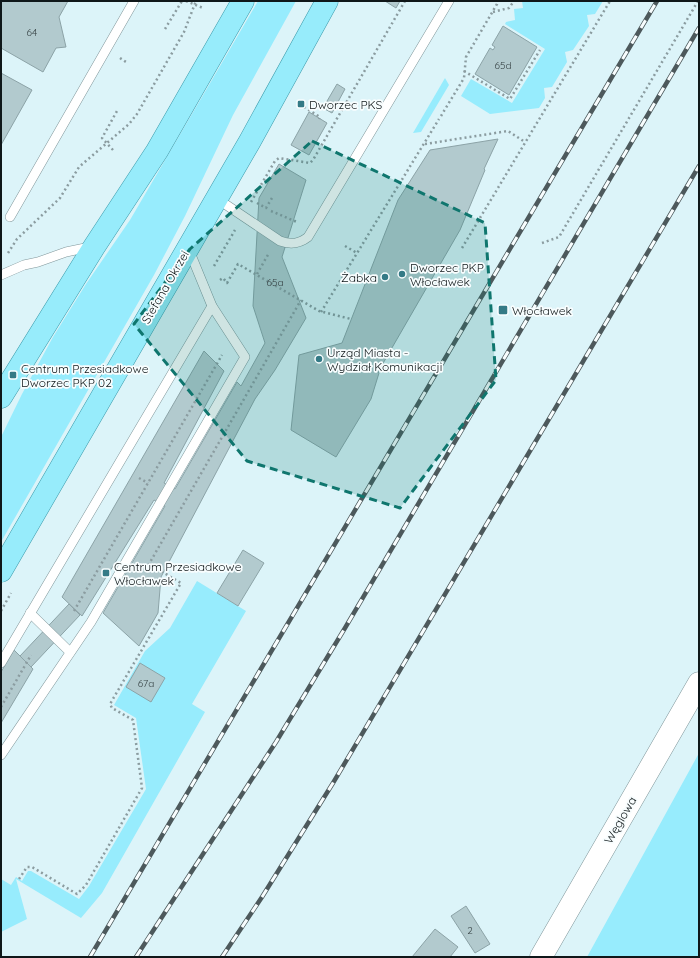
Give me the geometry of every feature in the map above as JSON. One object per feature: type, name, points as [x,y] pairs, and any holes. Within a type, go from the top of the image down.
[{"type":"main road","points":[[1,397],[94,247],[157,151],[243,1]]},
{"type":"main road","name":"Stefana Okrzei","points":[[1,572],[187,247],[250,141],[327,1]]},
{"type":"street","name":"Węglowa","points":[[541,957],[699,683]]},
{"type":"lane","points":[[10,217],[134,1]]},
{"type":"lane","points":[[216,198],[280,241],[288,244],[296,244],[308,238],[449,1]]},
{"type":"lane","points":[[4,274],[24,265],[38,262],[66,252],[94,247]]},
{"type":"lane","points":[[1,755],[91,622],[245,358],[212,306],[187,247]]},
{"type":"lane","points":[[1,663],[212,306]]},
{"type":"lane","points":[[30,613],[70,652]]},
{"type":"path","points":[[165,29],[182,1]]},
{"type":"path","points":[[186,1],[195,3],[203,8]]},
{"type":"path","points":[[322,312],[464,78],[466,57],[493,12],[497,1]]},
{"type":"path","points":[[493,12],[509,8],[514,1]]},
{"type":"path","points":[[462,248],[610,1]]},
{"type":"path","points":[[542,243],[559,237],[698,1]]},
{"type":"path","points":[[4,274],[6,258],[11,246],[60,198],[78,167],[129,124],[137,114],[184,32],[195,3]]},
{"type":"path","points":[[464,71],[510,99],[540,50]]},
{"type":"path","points":[[304,107],[320,117],[319,119]]},
{"type":"path","points":[[112,150],[102,138],[117,111]]},
{"type":"path","points":[[424,144],[508,131],[525,142]]},
{"type":"path","points":[[252,200],[266,208],[272,198]]},
{"type":"path","points":[[271,211],[300,223]]},
{"type":"path","points":[[345,246],[357,253]]},
{"type":"path","points":[[257,274],[270,251]]},
{"type":"path","points":[[220,280],[223,278],[227,283],[238,264],[322,312],[351,319]]},
{"type":"path","points":[[19,879],[27,867],[32,867],[77,894],[86,885],[142,788],[133,720],[112,708],[110,704],[181,583],[149,564],[301,300]]},
{"type":"path","points":[[74,611],[222,354]]},
{"type":"path","points":[[140,478],[152,485]]},
{"type":"path","points":[[1,707],[31,655]]},
{"type":"highlighted area","points":[[312,141],[485,223],[496,380],[400,508],[247,461],[134,324],[190,249]]},
{"type":"shaded area","points":[[258,1],[296,1],[233,115],[185,216],[154,275],[1,542],[1,437],[22,394],[53,337],[86,284],[130,220]]},
{"type":"shaded area","points":[[522,1],[603,1],[595,14],[587,15],[589,26],[573,50],[565,52],[567,62],[552,87],[544,88],[545,98],[539,108],[490,114],[461,96],[471,79],[512,103],[545,49],[505,24],[506,22],[515,20],[514,9],[523,8]]},
{"type":"shaded area","points":[[445,78],[449,85],[421,132],[413,133]]},
{"type":"shaded area","points":[[197,581],[246,611],[192,704],[205,712],[102,893],[81,918],[16,879],[27,919],[1,932],[1,879],[11,885],[16,877],[22,881],[28,871],[31,871],[79,899],[89,886],[146,789],[136,718],[114,705],[145,651],[170,628]]},
{"type":"shaded area","points":[[699,753],[699,957],[587,957]]},
{"type":"building","points":[[1,1],[68,1],[59,17],[66,47],[56,48],[43,72],[1,48]]},
{"type":"building","points":[[385,1],[400,1],[396,8]]},
{"type":"building","points":[[503,26],[537,47],[509,95],[475,74],[490,48],[493,50],[495,47],[492,45]]},
{"type":"building","points":[[1,73],[32,90],[1,145]]},
{"type":"building","points":[[337,84],[345,89],[332,113],[323,108]]},
{"type":"building","points":[[309,112],[327,123],[309,155],[291,145]]},
{"type":"building","name":"Dworzec PKP Włocławek","points":[[498,139],[484,169],[485,170],[460,230],[378,372],[379,373],[371,399],[336,457],[291,430],[299,355],[342,343],[398,200],[430,150]]},
{"type":"building","points":[[279,164],[306,180],[282,257],[306,318],[275,370],[255,399],[161,577],[158,613],[139,646],[103,613],[165,506],[154,500],[82,616],[62,597],[204,351],[224,371],[164,483],[175,489],[237,382],[241,386],[265,343],[253,306],[259,198]]},
{"type":"building","points":[[243,550],[264,563],[238,606],[217,593]]},
{"type":"building","points":[[69,604],[80,615],[31,667],[20,656]]},
{"type":"building","points":[[14,650],[33,669],[1,723],[1,672]]},
{"type":"building","points":[[140,663],[165,678],[151,702],[126,687]]},
{"type":"building","points":[[466,906],[490,944],[475,953],[451,916]]},
{"type":"building","points":[[435,929],[458,947],[450,957],[412,957]]},
{"type":"railway","points":[[90,957],[657,1]]},
{"type":"railway","points":[[136,957],[276,742],[345,628],[699,28]]},
{"type":"railway","points":[[222,957],[262,897],[333,783],[699,166]]},
{"type":"place","name":"Dworzec PKS","points":[[301,104]]},
{"type":"place","name":"Dworzec PKP Włocławek","points":[[402,274]]},
{"type":"place","name":"Żabka","points":[[385,277]]},
{"type":"place","name":"Włocławek","points":[[503,310]]},
{"type":"place","name":"Urząd Miasta - Wydział Komunikacji","points":[[319,359]]},
{"type":"place","name":"Centrum Przesiadkowe Dworzec PKP 02","points":[[13,375]]},
{"type":"place","name":"Centrum Przesiadkowe Włocławek","points":[[106,573]]}]
